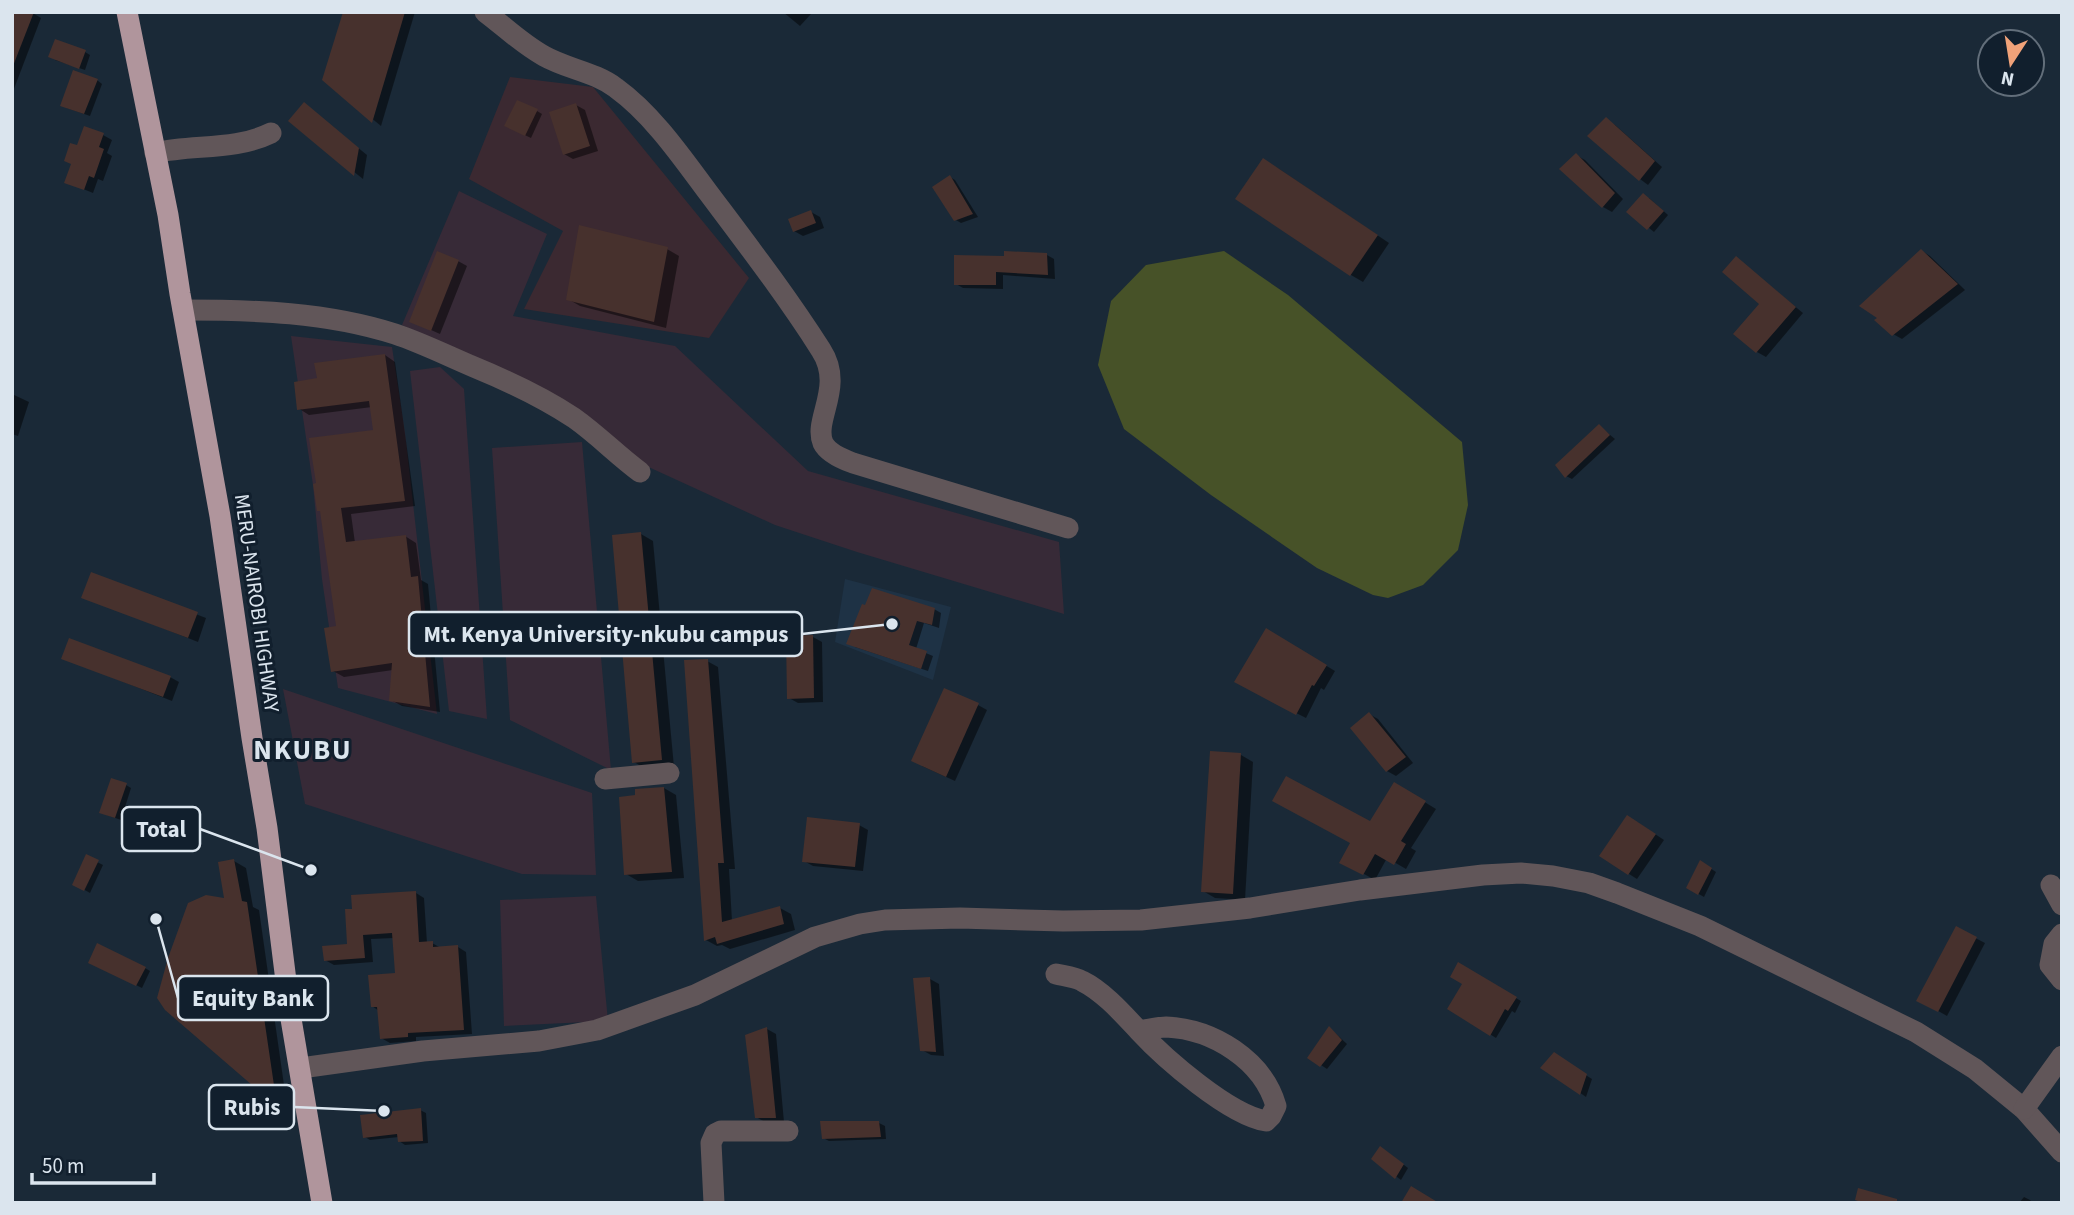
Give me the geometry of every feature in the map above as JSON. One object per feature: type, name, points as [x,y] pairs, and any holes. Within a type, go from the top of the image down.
[{"type":"highway","name":"MERU-NAIROBI HIGHWAY","points":[[127,12],[168,215],[220,516],[267,828],[290,1013],[322,1203]]},
{"type":"street","points":[[485,12],[508,29],[517,40],[546,58],[591,74],[616,88],[639,109],[685,162],[780,288],[825,357],[831,393],[822,436],[824,444],[831,452],[853,463],[1068,528]]},
{"type":"street","points":[[155,153],[190,147],[225,147],[255,141],[271,133]]},
{"type":"street","points":[[183,310],[302,314],[346,321],[395,334],[497,377],[557,408],[606,442],[618,456],[640,472]]},
{"type":"street","points":[[605,779],[669,773]]},
{"type":"street","points":[[301,1068],[423,1051],[539,1041],[597,1030],[695,995],[815,937],[872,922],[960,918],[1141,920],[1509,873],[1553,876],[1589,883],[1700,926],[1916,1032],[1975,1069],[2024,1110],[2062,1152]]},
{"type":"street","points":[[2051,885],[2062,905]]},
{"type":"street","points":[[2062,934],[2054,944],[2050,965],[2062,980]]},
{"type":"street","points":[[1056,974],[1080,979],[1093,987],[1139,1031],[1211,1094],[1241,1113],[1266,1121],[1272,1116],[1276,1106],[1267,1082],[1253,1066],[1230,1048],[1208,1036],[1183,1029],[1163,1027],[1139,1031]]},
{"type":"street","points":[[2024,1110],[2062,1056]]},
{"type":"street","points":[[713,1203],[711,1143],[715,1134],[721,1131],[788,1131]]},
{"type":"shaded area","points":[[510,77],[593,87],[749,278],[709,338],[524,309],[563,231],[469,179]]},
{"type":"shaded area","points":[[459,191],[547,234],[513,316],[675,346],[808,471],[1059,542],[1064,614],[775,525],[642,464],[581,412],[402,325]]},
{"type":"shaded area","points":[[291,336],[392,347],[405,433],[437,714],[338,688]]},
{"type":"shaded area","points":[[440,367],[464,389],[487,719],[449,711],[410,371]]},
{"type":"shaded area","points":[[582,442],[611,770],[510,720],[492,448]]},
{"type":"shaded area","points":[[845,579],[951,607],[933,680],[835,642]]},
{"type":"shaded area","points":[[283,689],[592,793],[596,875],[522,874],[305,804]]},
{"type":"shaded area","points":[[596,896],[608,1021],[504,1026],[500,900]]},
{"type":"green space","points":[[1224,251],[1288,295],[1462,442],[1468,505],[1458,550],[1423,585],[1388,598],[1373,595],[1317,568],[1211,495],[1124,429],[1098,365],[1111,301],[1146,265]]},
{"type":"building","points":[[12,12],[34,12],[13,66],[12,66]]},
{"type":"building","points":[[343,12],[405,12],[372,123],[322,80]]},
{"type":"building","points":[[55,39],[86,50],[79,69],[48,57]]},
{"type":"building","points":[[73,70],[98,79],[84,114],[60,106]]},
{"type":"building","points":[[517,100],[538,109],[525,136],[504,126]]},
{"type":"building","points":[[304,102],[359,148],[354,176],[288,121]]},
{"type":"building","points":[[576,103],[590,146],[563,155],[549,112]]},
{"type":"building","points":[[1606,117],[1655,161],[1639,181],[1587,136]]},
{"type":"building","points":[[84,126],[104,133],[99,147],[104,149],[94,178],[89,176],[84,190],[64,183],[71,164],[64,161],[70,143],[77,145]]},
{"type":"building","points":[[1576,153],[1615,193],[1602,208],[1559,169]]},
{"type":"building","points":[[1263,158],[1378,235],[1350,276],[1235,199]]},
{"type":"building","points":[[950,175],[973,214],[954,221],[932,187]]},
{"type":"building","points":[[1643,193],[1664,211],[1647,230],[1626,212]]},
{"type":"building","points":[[811,210],[816,223],[793,232],[788,219]]},
{"type":"building","points":[[579,225],[668,247],[654,322],[566,300]]},
{"type":"building","points":[[1921,249],[1958,284],[1892,336],[1874,320],[1877,318],[1859,306]]},
{"type":"building","points":[[437,251],[459,260],[431,331],[409,322]]},
{"type":"building","points":[[1004,251],[1047,253],[1048,275],[996,272],[996,285],[954,285],[954,255],[1004,256]]},
{"type":"building","points":[[1736,256],[1796,307],[1756,353],[1733,334],[1759,304],[1722,272]]},
{"type":"building","points":[[385,354],[405,501],[341,508],[346,542],[406,535],[411,577],[418,576],[430,707],[389,701],[392,663],[331,672],[324,628],[336,626],[320,511],[317,511],[313,484],[316,483],[309,438],[373,430],[369,401],[297,410],[294,382],[317,378],[314,363]]},
{"type":"building","points":[[1599,424],[1610,435],[1565,478],[1555,465]]},
{"type":"building","points":[[641,532],[662,760],[632,763],[612,535]]},
{"type":"building","points":[[91,572],[198,612],[188,638],[81,598]]},
{"type":"building","points":[[872,588],[935,608],[932,625],[917,621],[909,645],[927,651],[921,669],[846,644],[862,604],[865,605]]},
{"type":"building","points":[[1266,628],[1327,665],[1314,686],[1312,685],[1296,715],[1234,682]]},
{"type":"building","points":[[813,635],[814,698],[787,699],[786,636]]},
{"type":"building","points":[[69,638],[171,676],[163,697],[61,659]]},
{"type":"building","points":[[708,659],[724,863],[718,863],[722,922],[780,906],[784,924],[717,944],[715,937],[704,941],[684,660]]},
{"type":"building","points":[[944,688],[979,703],[946,777],[911,761]]},
{"type":"building","points":[[1369,712],[1406,757],[1386,772],[1350,728]]},
{"type":"building","points":[[1210,751],[1241,753],[1233,894],[1201,892]]},
{"type":"building","points":[[1286,776],[1370,821],[1394,782],[1426,801],[1401,841],[1406,844],[1394,865],[1375,854],[1363,875],[1339,863],[1350,843],[1272,801]]},
{"type":"building","points":[[111,778],[127,783],[115,818],[99,813]]},
{"type":"building","points":[[664,787],[672,872],[624,875],[619,797],[635,795],[635,789]]},
{"type":"building","points":[[1627,815],[1656,834],[1628,875],[1599,856]]},
{"type":"building","points":[[807,817],[860,823],[855,867],[802,862]]},
{"type":"building","points":[[86,854],[99,860],[84,891],[72,885]]},
{"type":"building","points":[[234,859],[242,901],[247,902],[275,1092],[267,1098],[165,1010],[157,998],[188,903],[206,895],[224,898],[218,862]]},
{"type":"building","points":[[1700,860],[1712,868],[1698,895],[1686,888]]},
{"type":"building","points":[[416,891],[419,942],[433,941],[433,947],[458,945],[464,1030],[408,1033],[408,1037],[380,1039],[377,1007],[371,1007],[368,975],[395,973],[392,933],[363,935],[365,958],[324,961],[322,946],[347,944],[345,909],[352,909],[351,895]]},
{"type":"building","points":[[1956,926],[1977,937],[1938,1012],[1916,1001]]},
{"type":"building","points":[[97,943],[146,967],[136,986],[88,963]]},
{"type":"building","points":[[1458,962],[1517,997],[1508,1011],[1505,1009],[1490,1036],[1447,1009],[1462,984],[1450,977]]},
{"type":"building","points":[[930,977],[936,1052],[920,1051],[913,978]]},
{"type":"building","points":[[1329,1026],[1342,1040],[1320,1067],[1307,1058]]},
{"type":"building","points":[[767,1027],[776,1118],[755,1118],[745,1035]]},
{"type":"building","points":[[1554,1052],[1587,1074],[1580,1095],[1540,1068]]},
{"type":"building","points":[[421,1108],[423,1141],[398,1142],[397,1134],[363,1138],[360,1115]]},
{"type":"building","points":[[820,1121],[879,1121],[881,1137],[822,1139]]},
{"type":"building","points":[[1380,1146],[1404,1164],[1395,1179],[1371,1159]]},
{"type":"building","points":[[1411,1186],[1439,1203],[1401,1203]]},
{"type":"building","points":[[1858,1188],[1897,1199],[1897,1203],[1863,1203],[1855,1200]]},
{"type":"place","name":"Mt. Kenya University-nkubu campus","points":[[892,624]]},
{"type":"place","name":"Total","points":[[311,870]]},
{"type":"place","name":"Equity Bank","points":[[156,919]]},
{"type":"place","name":"Rubis","points":[[384,1111]]},
{"type":"district","name":"NKUBU","points":[[303,750]]}]
